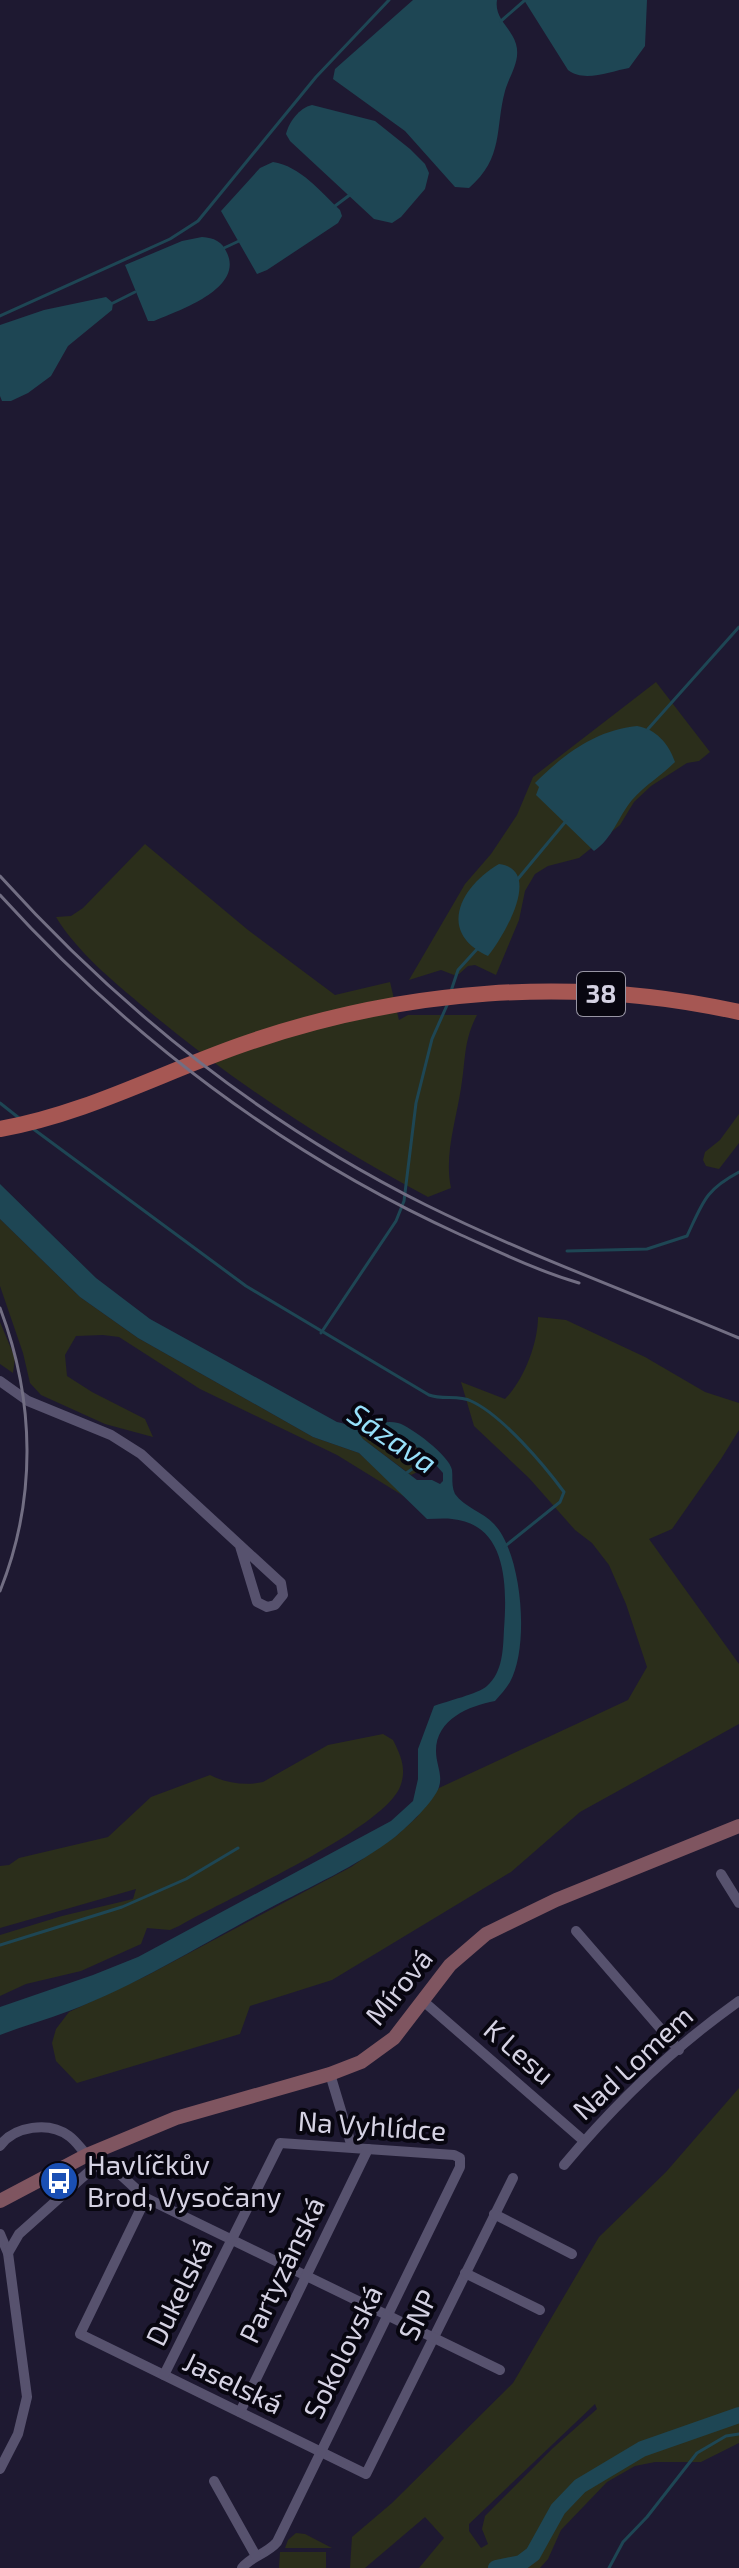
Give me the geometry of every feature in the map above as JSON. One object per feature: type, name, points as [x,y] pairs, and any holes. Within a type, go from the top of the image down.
[{"type":"main road","name":"38","points":[[0,1129],[63,1114],[240,1045],[318,1020],[436,997],[580,993],[650,998],[739,1012]]},
{"type":"street","points":[[3,1384],[28,1401],[111,1435],[141,1454],[281,1583],[283,1595],[275,1605],[267,1607],[257,1602],[240,1546]]},
{"type":"street","name":"Mírová","points":[[0,2201],[87,2155],[176,2118],[358,2064],[383,2048],[460,1954],[496,1928],[739,1826]]},
{"type":"street","points":[[721,1874],[739,1903]]},
{"type":"street","points":[[576,1931],[679,2050]]},
{"type":"street","name":"K Lesu","points":[[422,2000],[584,2141]]},
{"type":"street","name":"Nad Lomem","points":[[564,2165],[629,2095],[739,2001]]},
{"type":"street","points":[[330,2074],[352,2147]]},
{"type":"street","points":[[0,2146],[4,2140],[23,2129],[45,2127],[70,2136],[87,2155]]},
{"type":"street","name":"Na Vyhlídce","points":[[280,2143],[454,2155],[460,2159]]},
{"type":"street","name":"Dukelská","points":[[164,2375],[280,2143]]},
{"type":"street","name":"Partyzánská","points":[[240,2412],[368,2149]]},
{"type":"street","name":"Sokolovská","points":[[242,2568],[277,2542],[461,2166],[460,2159]]},
{"type":"street","points":[[8,2253],[19,2234],[93,2168],[105,2164],[146,2198],[500,2370]]},
{"type":"street","name":"SNP","points":[[366,2474],[513,2178]]},
{"type":"street","name":"Jaselská","points":[[146,2198],[80,2334],[366,2474]]},
{"type":"street","points":[[494,2214],[572,2254]]},
{"type":"street","points":[[0,2234],[8,2253],[27,2397],[18,2434],[0,2469]]},
{"type":"street","points":[[465,2273],[540,2310]]},
{"type":"street","points":[[214,2481],[255,2556]]},
{"type":"green space","points":[[656,682],[710,752],[651,786],[634,802],[620,825],[579,858],[548,866],[535,874],[525,891],[519,920],[496,975],[475,965],[468,966],[459,974],[441,970],[409,980],[465,884],[491,854],[517,815],[533,777]]},
{"type":"green space","points":[[145,844],[248,930],[335,995],[390,982],[399,1020],[408,1015],[477,1015],[467,1043],[452,1138],[449,1163],[451,1188],[428,1197],[282,1110],[178,1035],[109,977],[75,943],[56,917],[71,916],[83,908]]},
{"type":"green space","points":[[739,1114],[739,1143],[719,1169],[706,1166],[703,1160],[705,1152],[720,1140]]},
{"type":"green space","points":[[0,1219],[80,1297],[138,1338],[313,1437],[359,1453],[410,1500],[337,1455],[200,1389],[119,1337],[76,1336],[65,1355],[67,1376],[145,1419],[153,1437],[105,1424],[41,1395],[30,1383],[0,1286]]},
{"type":"green space","points":[[538,1317],[566,1320],[645,1357],[705,1392],[739,1403],[739,1430],[721,1459],[672,1529],[649,1539],[739,1664],[739,1724],[580,1812],[511,1872],[332,1980],[250,2006],[240,2034],[77,2083],[56,2061],[52,2043],[56,2029],[69,2012],[146,1976],[351,1867],[396,1836],[417,1817],[439,1788],[628,1700],[647,1667],[609,1565],[529,1478],[474,1426],[461,1382],[505,1399],[529,1361]]},
{"type":"green space","points":[[0,1322],[15,1358],[13,1373],[0,1364]]},
{"type":"green space","points":[[364,1433],[394,1438],[412,1445],[435,1464],[411,1475],[359,1435]]},
{"type":"green space","points":[[383,1734],[393,1740],[402,1763],[400,1787],[387,1804],[335,1843],[179,1926],[170,1930],[147,1928],[141,1944],[81,1971],[26,1984],[0,1996],[0,1935],[133,1899],[136,1889],[0,1928],[0,1866],[9,1865],[19,1858],[108,1837],[151,1797],[210,1775],[236,1783],[263,1782],[328,1745]]},
{"type":"green space","points":[[739,2088],[739,2443],[701,2462],[655,2462],[635,2466],[607,2482],[561,2530],[548,2559],[540,2568],[419,2568],[444,2538],[425,2517],[365,2568],[350,2568],[352,2537],[392,2503],[513,2383],[599,2237],[666,2172]],"holes":[[[595,2404],[597,2409],[485,2516],[482,2529],[488,2544],[481,2548],[469,2531],[469,2524]]]},
{"type":"green space","points":[[296,2533],[305,2534],[332,2548],[285,2548]]},
{"type":"green space","points":[[280,2552],[326,2552],[326,2568],[279,2568]]},
{"type":"water","points":[[413,0],[497,0],[500,18],[516,44],[516,62],[505,91],[493,154],[480,177],[469,188],[455,187],[405,131],[333,79],[335,69]]},
{"type":"water","points":[[524,0],[647,0],[645,46],[629,68],[590,76],[574,74],[568,70]]},
{"type":"water","points":[[312,105],[375,121],[425,164],[429,173],[425,189],[401,217],[392,223],[374,219],[290,141],[286,134],[292,120]]},
{"type":"water","points":[[273,162],[283,164],[310,181],[340,210],[342,216],[338,223],[257,274],[221,211],[260,168]]},
{"type":"water","points":[[202,237],[217,241],[225,249],[230,266],[226,277],[217,288],[192,305],[148,321],[125,265],[182,241]]},
{"type":"water","points":[[106,297],[113,303],[112,310],[68,346],[51,376],[28,393],[11,401],[2,401],[0,325],[44,310]]},
{"type":"water","points":[[637,726],[661,738],[675,762],[632,800],[606,840],[594,851],[536,795],[539,787],[535,783],[557,762],[594,738]]},
{"type":"water","points":[[499,864],[512,869],[518,878],[519,891],[510,920],[488,956],[462,935],[460,909],[474,884]]},
{"type":"water","points":[[0,1184],[96,1278],[150,1319],[337,1422],[355,1427],[398,1423],[429,1442],[450,1464],[455,1494],[490,1520],[504,1538],[517,1577],[521,1624],[520,1646],[510,1682],[495,1701],[465,1711],[442,1730],[436,1751],[439,1787],[426,1807],[395,1837],[349,1867],[145,1976],[69,2011],[0,2035],[0,2007],[138,1957],[391,1821],[413,1801],[418,1779],[418,1749],[434,1706],[483,1689],[496,1674],[502,1652],[505,1595],[500,1560],[494,1545],[484,1533],[470,1523],[427,1519],[359,1453],[313,1437],[138,1338],[80,1297],[0,1219]],"holes":[[[364,1433],[408,1442],[443,1473],[443,1481],[440,1484],[432,1480],[417,1480],[363,1439],[360,1435]]]},
{"type":"waterway","points":[[0,316],[170,239],[198,221],[316,77],[389,0]]},
{"type":"waterway","points":[[501,21],[525,0]]},
{"type":"waterway","points":[[335,206],[351,194]]},
{"type":"waterway","points":[[224,248],[239,241]]},
{"type":"waterway","points":[[113,303],[135,292]]},
{"type":"waterway","points":[[648,729],[739,627]]},
{"type":"waterway","points":[[517,880],[566,821]]},
{"type":"waterway","points":[[451,991],[458,970],[478,948]]},
{"type":"waterway","points":[[321,1333],[396,1221],[404,1201],[416,1103],[432,1039],[448,1003]]},
{"type":"waterway","points":[[0,1103],[19,1118]]},
{"type":"waterway","points":[[32,1128],[246,1286],[429,1395],[471,1401],[496,1417],[534,1455],[564,1492],[560,1502],[504,1547]]},
{"type":"waterway","points":[[567,1251],[647,1249],[687,1236],[706,1198],[739,1172]]},
{"type":"waterway","name":"Sázava","points":[[405,1474],[432,1455]]},
{"type":"waterway","points":[[0,1945],[122,1907],[186,1879],[238,1848]]},
{"type":"waterway","points":[[496,2568],[521,2563],[533,2554],[558,2509],[580,2486],[642,2449],[739,2415]]},
{"type":"waterway","points":[[609,2568],[623,2542],[647,2517],[697,2453],[726,2436],[739,2434]]},
{"type":"railway","points":[[0,876],[95,973],[145,1018],[252,1101],[308,1138],[366,1173],[464,1223],[739,1338]]},
{"type":"railway","points":[[0,895],[102,997],[156,1044],[272,1130],[396,1203],[504,1254],[579,1283]]},
{"type":"railway","points":[[0,1308],[20,1378],[27,1450],[21,1521],[0,1591]]},
{"type":"place","name":"Havlíčkův Brod, Vysočany","points":[[59,2181]]}]
